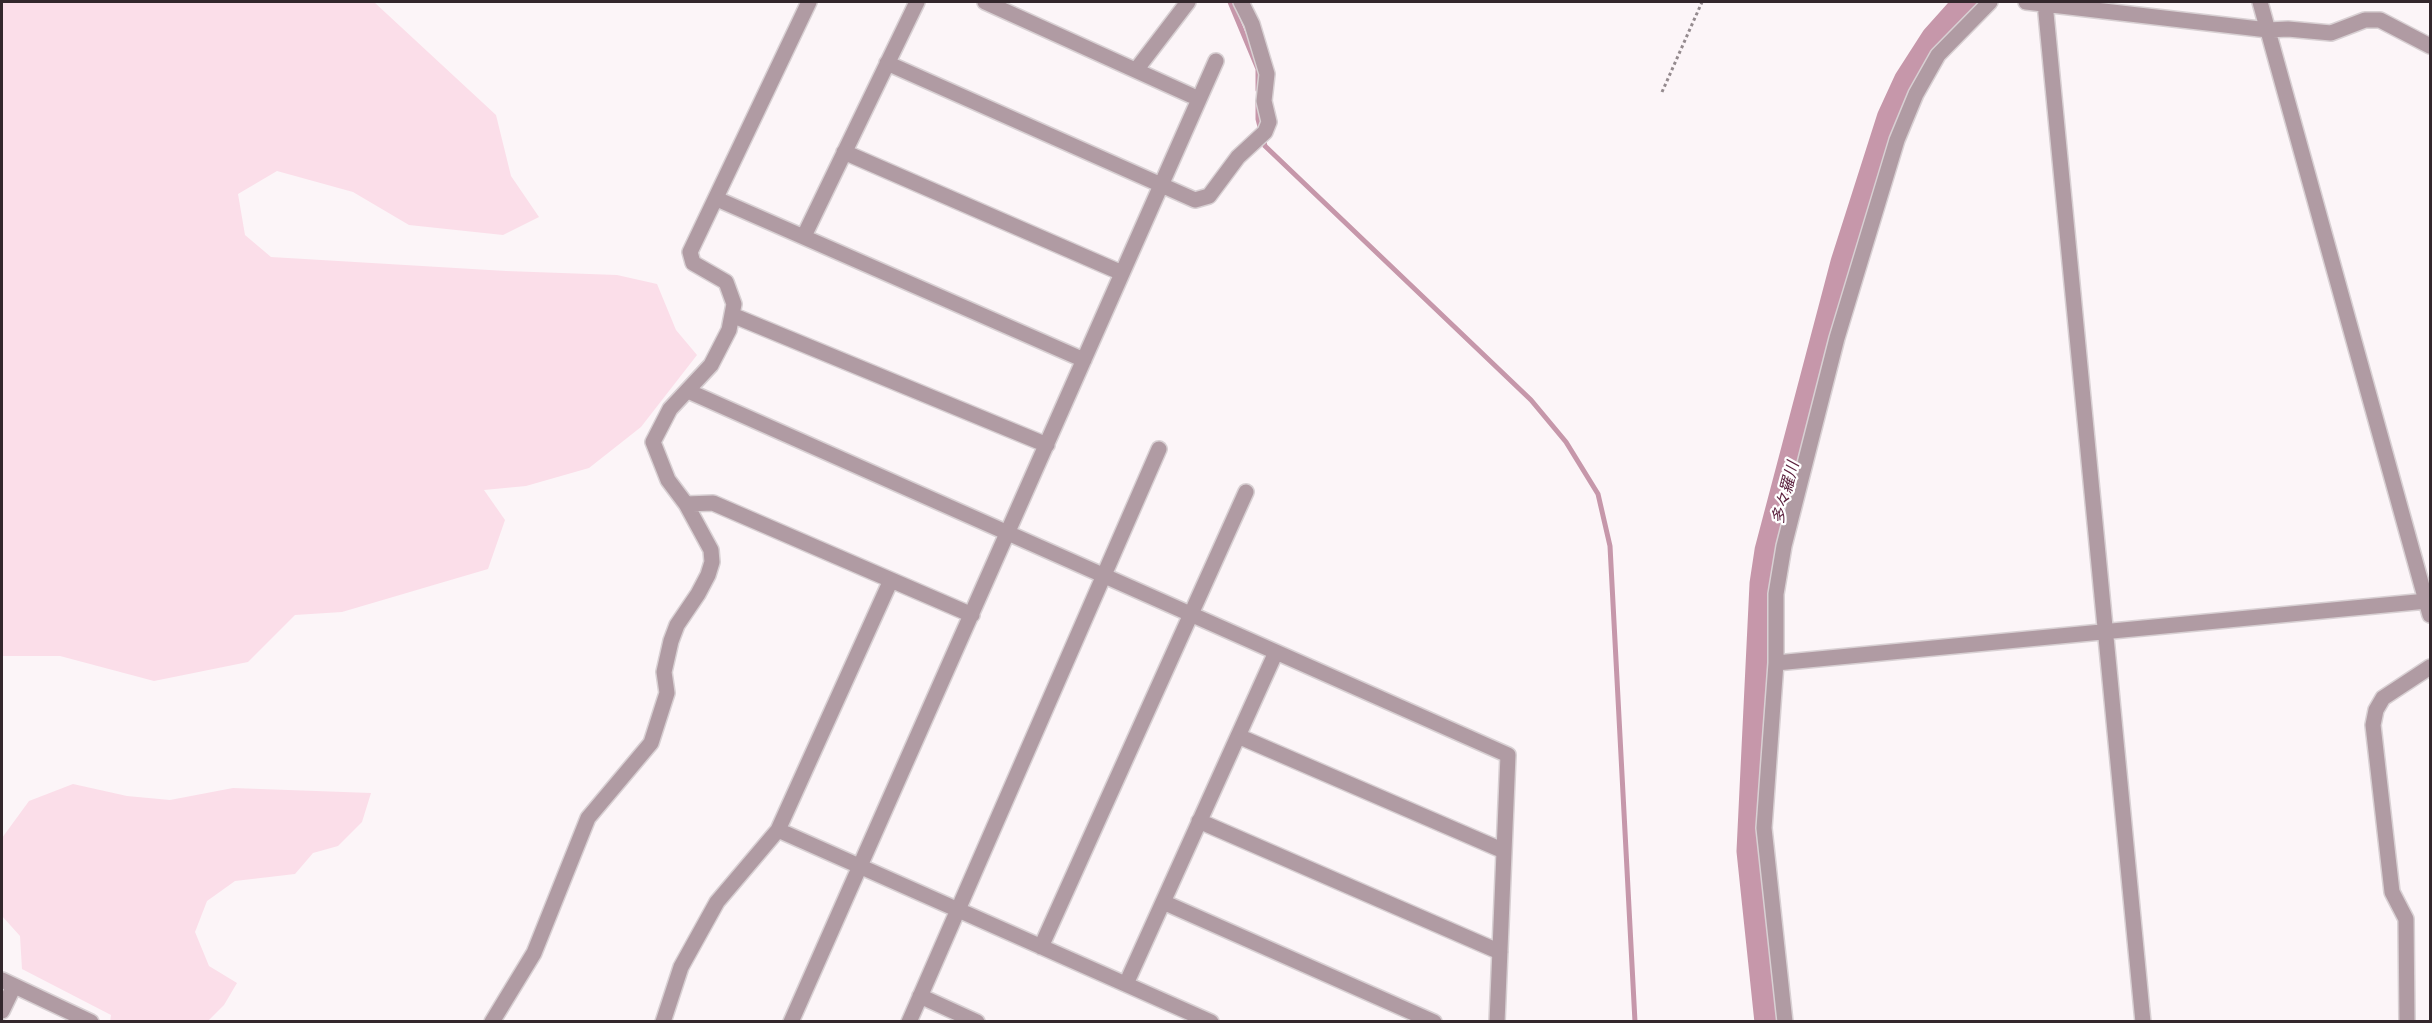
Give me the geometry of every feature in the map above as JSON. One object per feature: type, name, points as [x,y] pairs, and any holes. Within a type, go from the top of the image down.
[{"type":"street","points":[[492,1022],[534,953],[588,818],[651,743],[667,693],[664,672],[671,641],[677,625],[698,594],[712,562],[711,550],[686,504],[668,480],[653,442],[670,410],[711,365],[729,330],[734,304],[726,282],[693,263],[690,252],[809,2]]},
{"type":"street","points":[[804,236],[916,2]]},
{"type":"street","points":[[985,2],[1199,99]]},
{"type":"street","points":[[1136,70],[1188,2]]},
{"type":"street","points":[[887,63],[1195,200],[1209,196],[1238,157],[1261,136],[1269,122],[1264,100],[1267,74],[1252,24],[1241,2]]},
{"type":"street","points":[[1785,1022],[1764,828],[1776,663],[1776,594],[1784,546],[1837,338],[1897,140],[1916,94],[1938,55],[1990,2]]},
{"type":"street","points":[[2026,2],[2268,30],[2288,29],[2331,33],[2365,20],[2380,20],[2430,46]]},
{"type":"street","points":[[1776,663],[2104,633],[2429,608],[2259,2]]},
{"type":"street","points":[[2045,3],[2143,1022]]},
{"type":"street","points":[[791,1022],[1216,61]]},
{"type":"street","points":[[844,152],[1122,273]]},
{"type":"street","points":[[717,199],[1084,360]]},
{"type":"street","points":[[732,315],[1047,445]]},
{"type":"street","points":[[688,391],[1508,755],[1497,1022]]},
{"type":"street","points":[[909,1022],[1159,450]]},
{"type":"street","points":[[1041,948],[1246,492]]},
{"type":"street","points":[[686,504],[713,503],[972,615]]},
{"type":"street","points":[[663,1022],[681,968],[717,902],[778,830],[891,580]]},
{"type":"street","points":[[1126,984],[1276,652]]},
{"type":"street","points":[[2407,1022],[2406,920],[2391,892],[2373,725],[2376,710],[2383,698],[2430,667]]},
{"type":"street","points":[[1238,736],[1504,851]]},
{"type":"street","points":[[1199,821],[1500,952]]},
{"type":"street","points":[[778,830],[1211,1022]]},
{"type":"street","points":[[1163,902],[1434,1022]]},
{"type":"street","points":[[2,1011],[8,983],[92,1022]]},
{"type":"street","points":[[920,996],[976,1022]]},
{"type":"path","points":[[1662,92],[1702,2]]},
{"type":"shaded area","points":[[2,2],[374,2],[496,115],[511,176],[539,217],[503,235],[409,225],[353,192],[277,171],[238,194],[245,235],[271,257],[617,275],[657,284],[676,330],[697,355],[641,427],[589,468],[526,486],[484,490],[505,520],[488,569],[342,612],[295,615],[248,662],[154,681],[60,656],[2,656]]},
{"type":"shaded area","points":[[73,784],[127,796],[170,800],[233,788],[371,793],[362,822],[338,846],[313,853],[295,874],[235,881],[207,901],[195,932],[209,966],[237,983],[224,1005],[208,1021],[110,1022],[111,1015],[22,969],[20,936],[2,916],[2,838],[29,801]]},
{"type":"waterway","points":[[1230,2],[1258,69],[1258,90]]},
{"type":"waterway","name":"多々羅川","points":[[1771,1022],[1753,851],[1766,584],[1771,551],[1847,263],[1893,119],[1910,82],[1937,40],[1971,2]]},
{"type":"waterway","points":[[1258,103],[1258,119],[1265,146],[1531,400],[1566,442],[1598,494],[1610,546],[1635,1022]]}]
